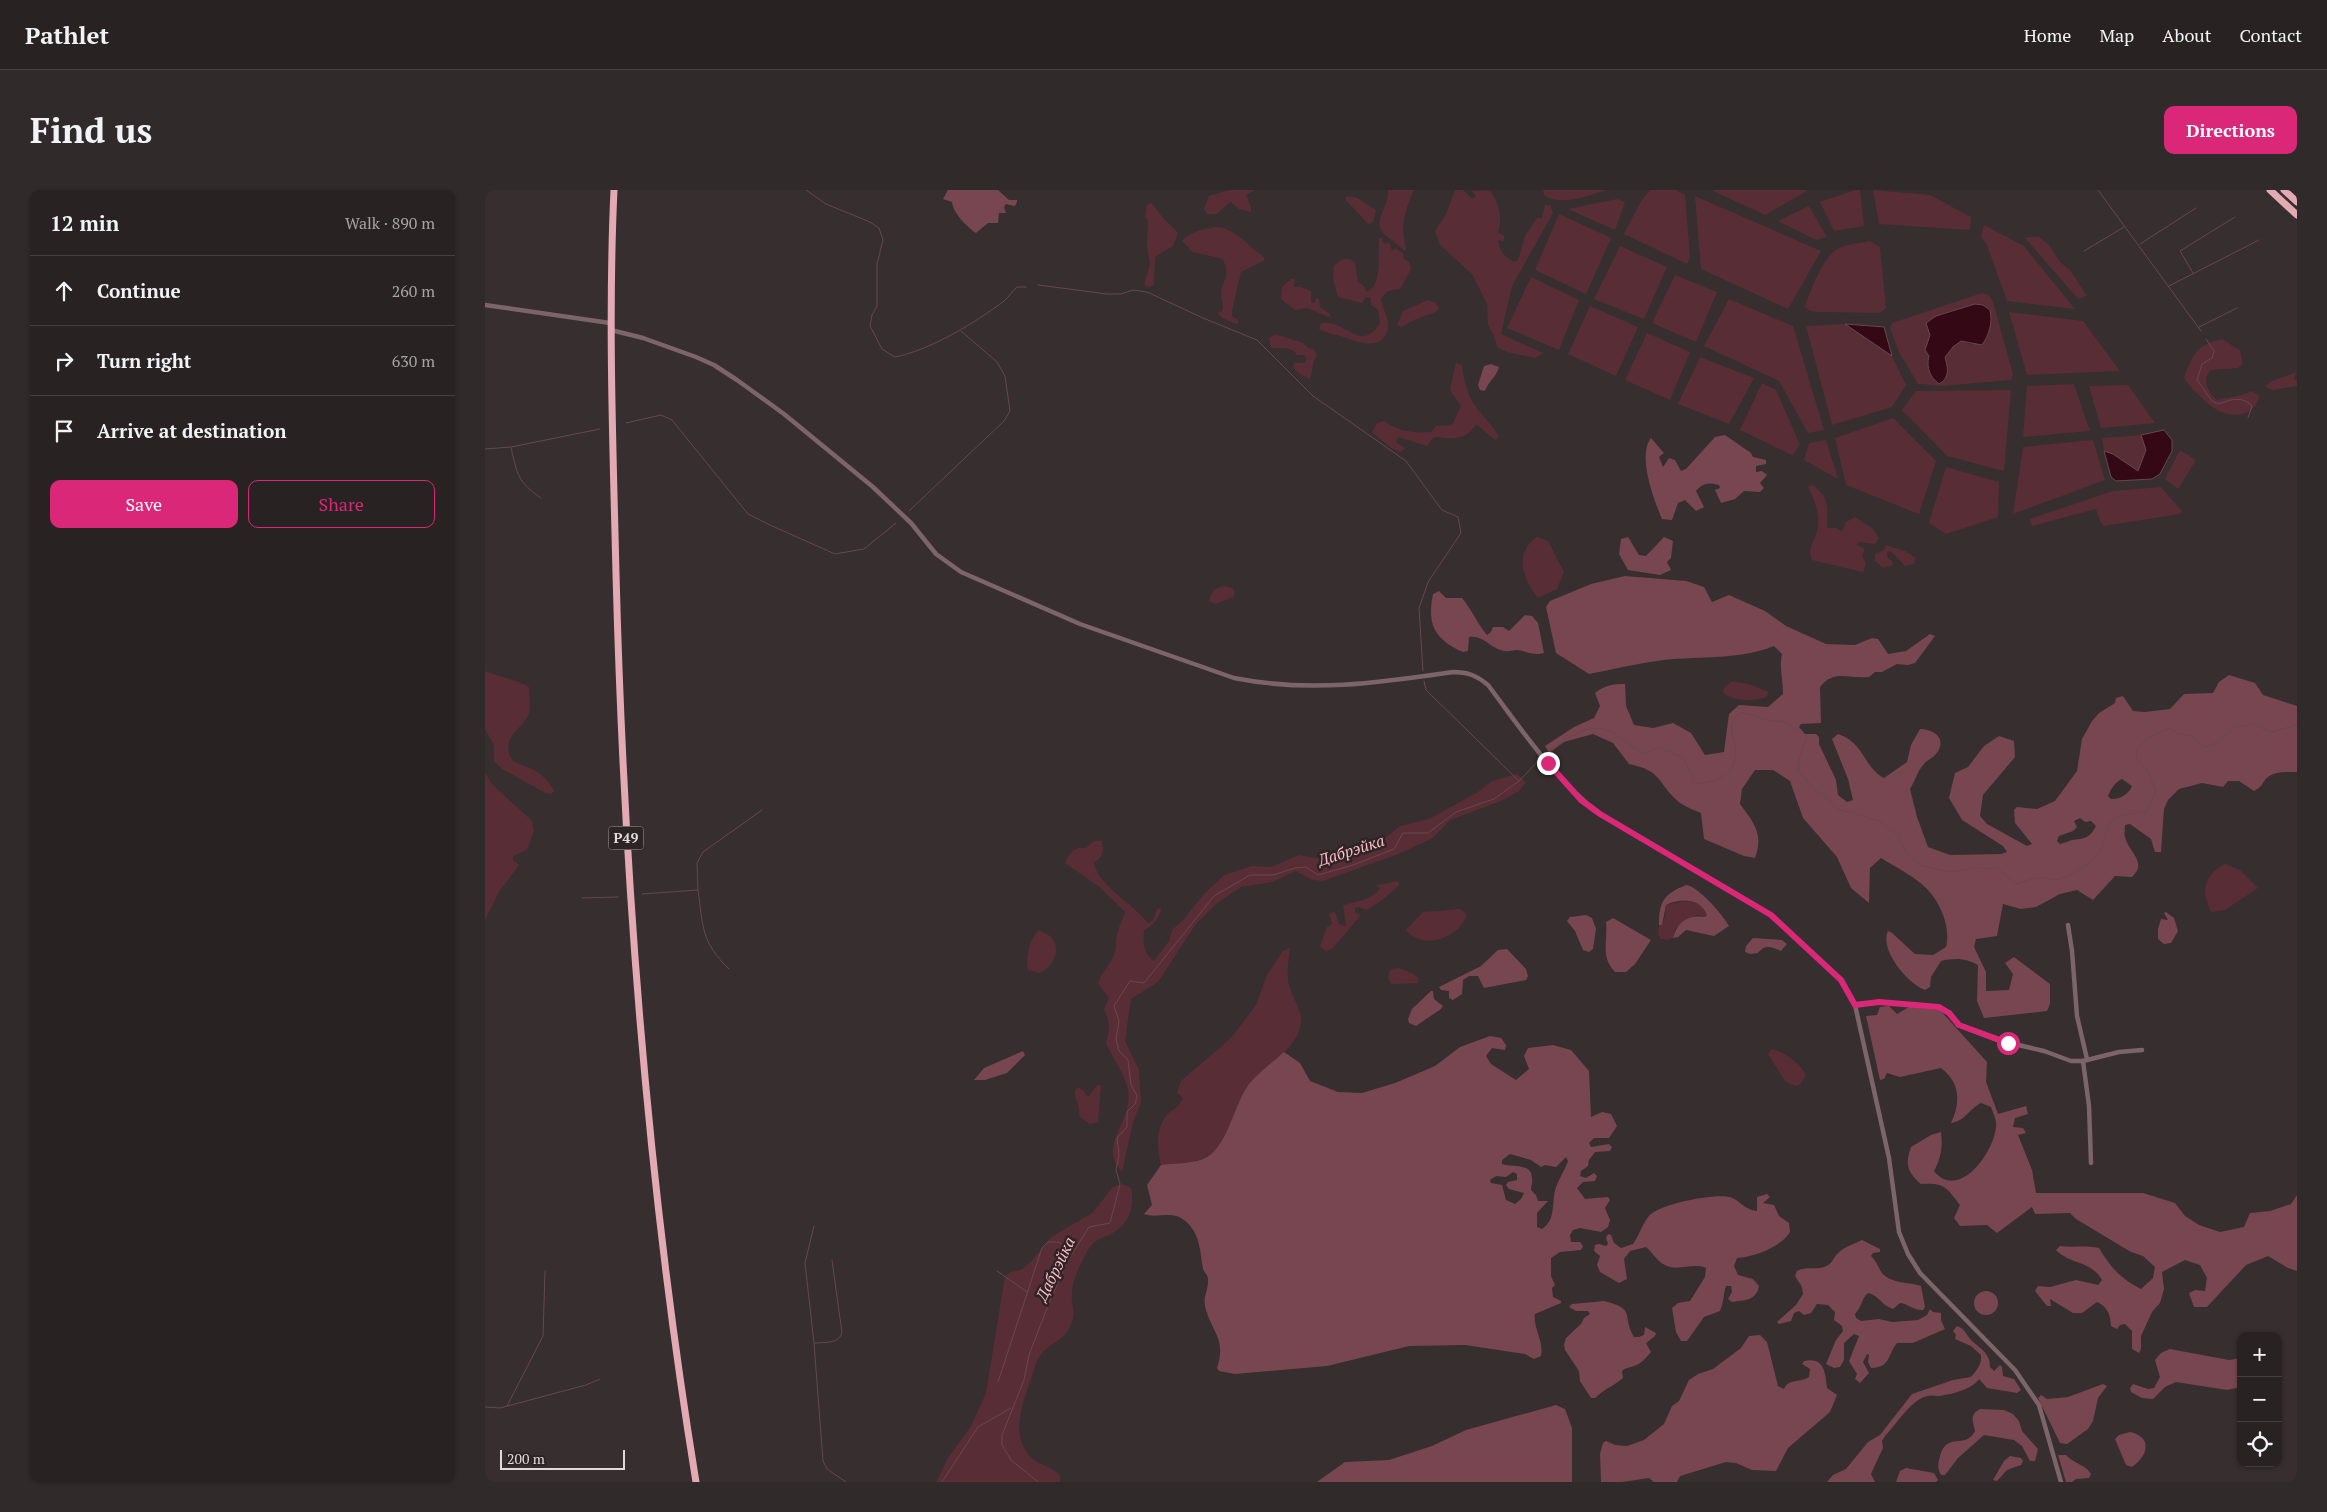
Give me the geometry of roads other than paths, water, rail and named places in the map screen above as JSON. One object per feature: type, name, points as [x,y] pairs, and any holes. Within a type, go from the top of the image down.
[{"type":"highway","name":"Р49","points":[[614,190],[610,327],[619,702],[632,921],[660,1216],[696,1482]]},
{"type":"highway","points":[[2270,190],[2297,215]]},
{"type":"highway","points":[[2284,190],[2297,202]]},
{"type":"street","points":[[485,305],[610,327],[714,365],[784,414],[873,487],[911,523],[936,554],[961,572],[1080,624],[1233,678],[1260,684],[1364,685],[1453,672],[1467,672],[1488,685],[1548,763],[1581,800],[1600,814],[1771,915],[1841,980],[1855,1005],[1889,1158],[1899,1232],[1920,1273],[2015,1370],[2033,1394],[2039,1405],[2061,1482]]},
{"type":"street","points":[[2068,925],[2077,1016],[2085,1060],[2091,1163]]},
{"type":"street","points":[[1855,1005],[1879,1002],[1939,1007],[1949,1013],[1959,1025],[1997,1040],[2044,1051],[2064,1059],[2085,1060],[2119,1052],[2142,1050]]},
{"type":"waterway","points":[[806,190],[826,204],[870,222],[879,228],[883,240],[877,264],[877,306],[872,315],[870,326],[882,349],[895,357],[923,348],[952,335],[1004,301],[1017,287],[1026,287]]},
{"type":"waterway","points":[[2098,190],[2201,331]]},
{"type":"waterway","points":[[2140,244],[2196,208]]},
{"type":"waterway","points":[[2193,273],[2180,251],[2235,217]]},
{"type":"waterway","points":[[2084,251],[2124,227]]},
{"type":"waterway","points":[[2169,286],[2259,240]]},
{"type":"waterway","points":[[1038,285],[1107,294],[1121,294],[1133,290],[1147,292],[1257,340],[1313,396],[1406,461],[1442,510],[1458,517],[1461,533],[1428,582],[1419,608],[1423,671]]},
{"type":"waterway","points":[[2199,327],[2237,308]]},
{"type":"waterway","points":[[909,511],[1004,421],[1010,411],[1005,376],[997,362],[961,331]]},
{"type":"waterway","points":[[2206,339],[2214,351],[2212,358],[2202,364],[2197,380],[2212,401],[2218,404],[2236,399],[2244,400],[2252,406],[2248,418]]},
{"type":"waterway","points":[[626,423],[661,415],[672,420],[748,514],[835,554],[864,549],[896,523]]},
{"type":"waterway","points":[[485,449],[511,447],[600,429]]},
{"type":"waterway","points":[[511,448],[520,477],[527,487],[541,498]]},
{"type":"waterway","points":[[1424,681],[1426,690],[1519,781]]},
{"type":"waterway","name":"Дабрэйка","points":[[1544,755],[1568,738],[1586,730],[1604,729],[1645,754],[1656,748],[1683,758],[1697,784],[1706,783],[1727,774],[1734,762],[1735,745],[1732,724],[1741,712],[1768,720],[1784,722],[1807,736],[1800,755],[1798,770],[1815,790],[1826,797],[1837,809],[1880,821],[1897,835],[1906,852],[1920,865],[1949,872],[1982,868],[1999,869],[2016,884],[2036,878],[2059,879],[2066,877],[2087,865],[2097,856],[2110,823],[2116,817],[2146,813],[2156,791],[2148,772],[2137,759],[2136,750],[2147,738],[2170,728],[2177,733],[2191,736],[2205,747],[2219,742],[2236,726],[2255,725],[2271,732],[2297,725]]},
{"type":"waterway","name":"Дабрэйка","points":[[1038,1482],[1011,1460],[1002,1445],[1002,1435],[1024,1380],[1029,1355],[1067,1262],[1089,1227],[1110,1223],[1120,1184],[1116,1170],[1119,1155],[1117,1138],[1127,1127],[1127,1112],[1135,1104],[1137,1096],[1131,1085],[1128,1060],[1119,1051],[1116,1039],[1119,1021],[1114,1006],[1130,981],[1144,983],[1214,896],[1250,875],[1273,875],[1295,868],[1306,867],[1318,875],[1353,865],[1394,849],[1403,833],[1428,833],[1456,812],[1494,799],[1519,781],[1541,758]]},
{"type":"waterway","points":[[698,890],[697,863],[703,852],[762,810]]},
{"type":"waterway","points":[[642,894],[698,890],[703,924],[708,942],[729,969]]},
{"type":"waterway","points":[[582,898],[618,897]]},
{"type":"waterway","points":[[814,1226],[805,1263],[814,1343],[823,1461],[827,1469],[846,1482]]},
{"type":"waterway","points":[[998,1382],[1042,1248],[1048,1242],[1057,1242],[1074,1249]]},
{"type":"waterway","points":[[815,1343],[835,1341],[842,1333],[832,1260]]},
{"type":"waterway","points":[[507,1406],[543,1336],[545,1271]]},
{"type":"waterway","points":[[997,1271],[1027,1292]]},
{"type":"waterway","points":[[485,1407],[500,1408],[586,1385],[600,1379]]},
{"type":"waterway","points":[[942,1482],[978,1427],[1011,1408]]}]
